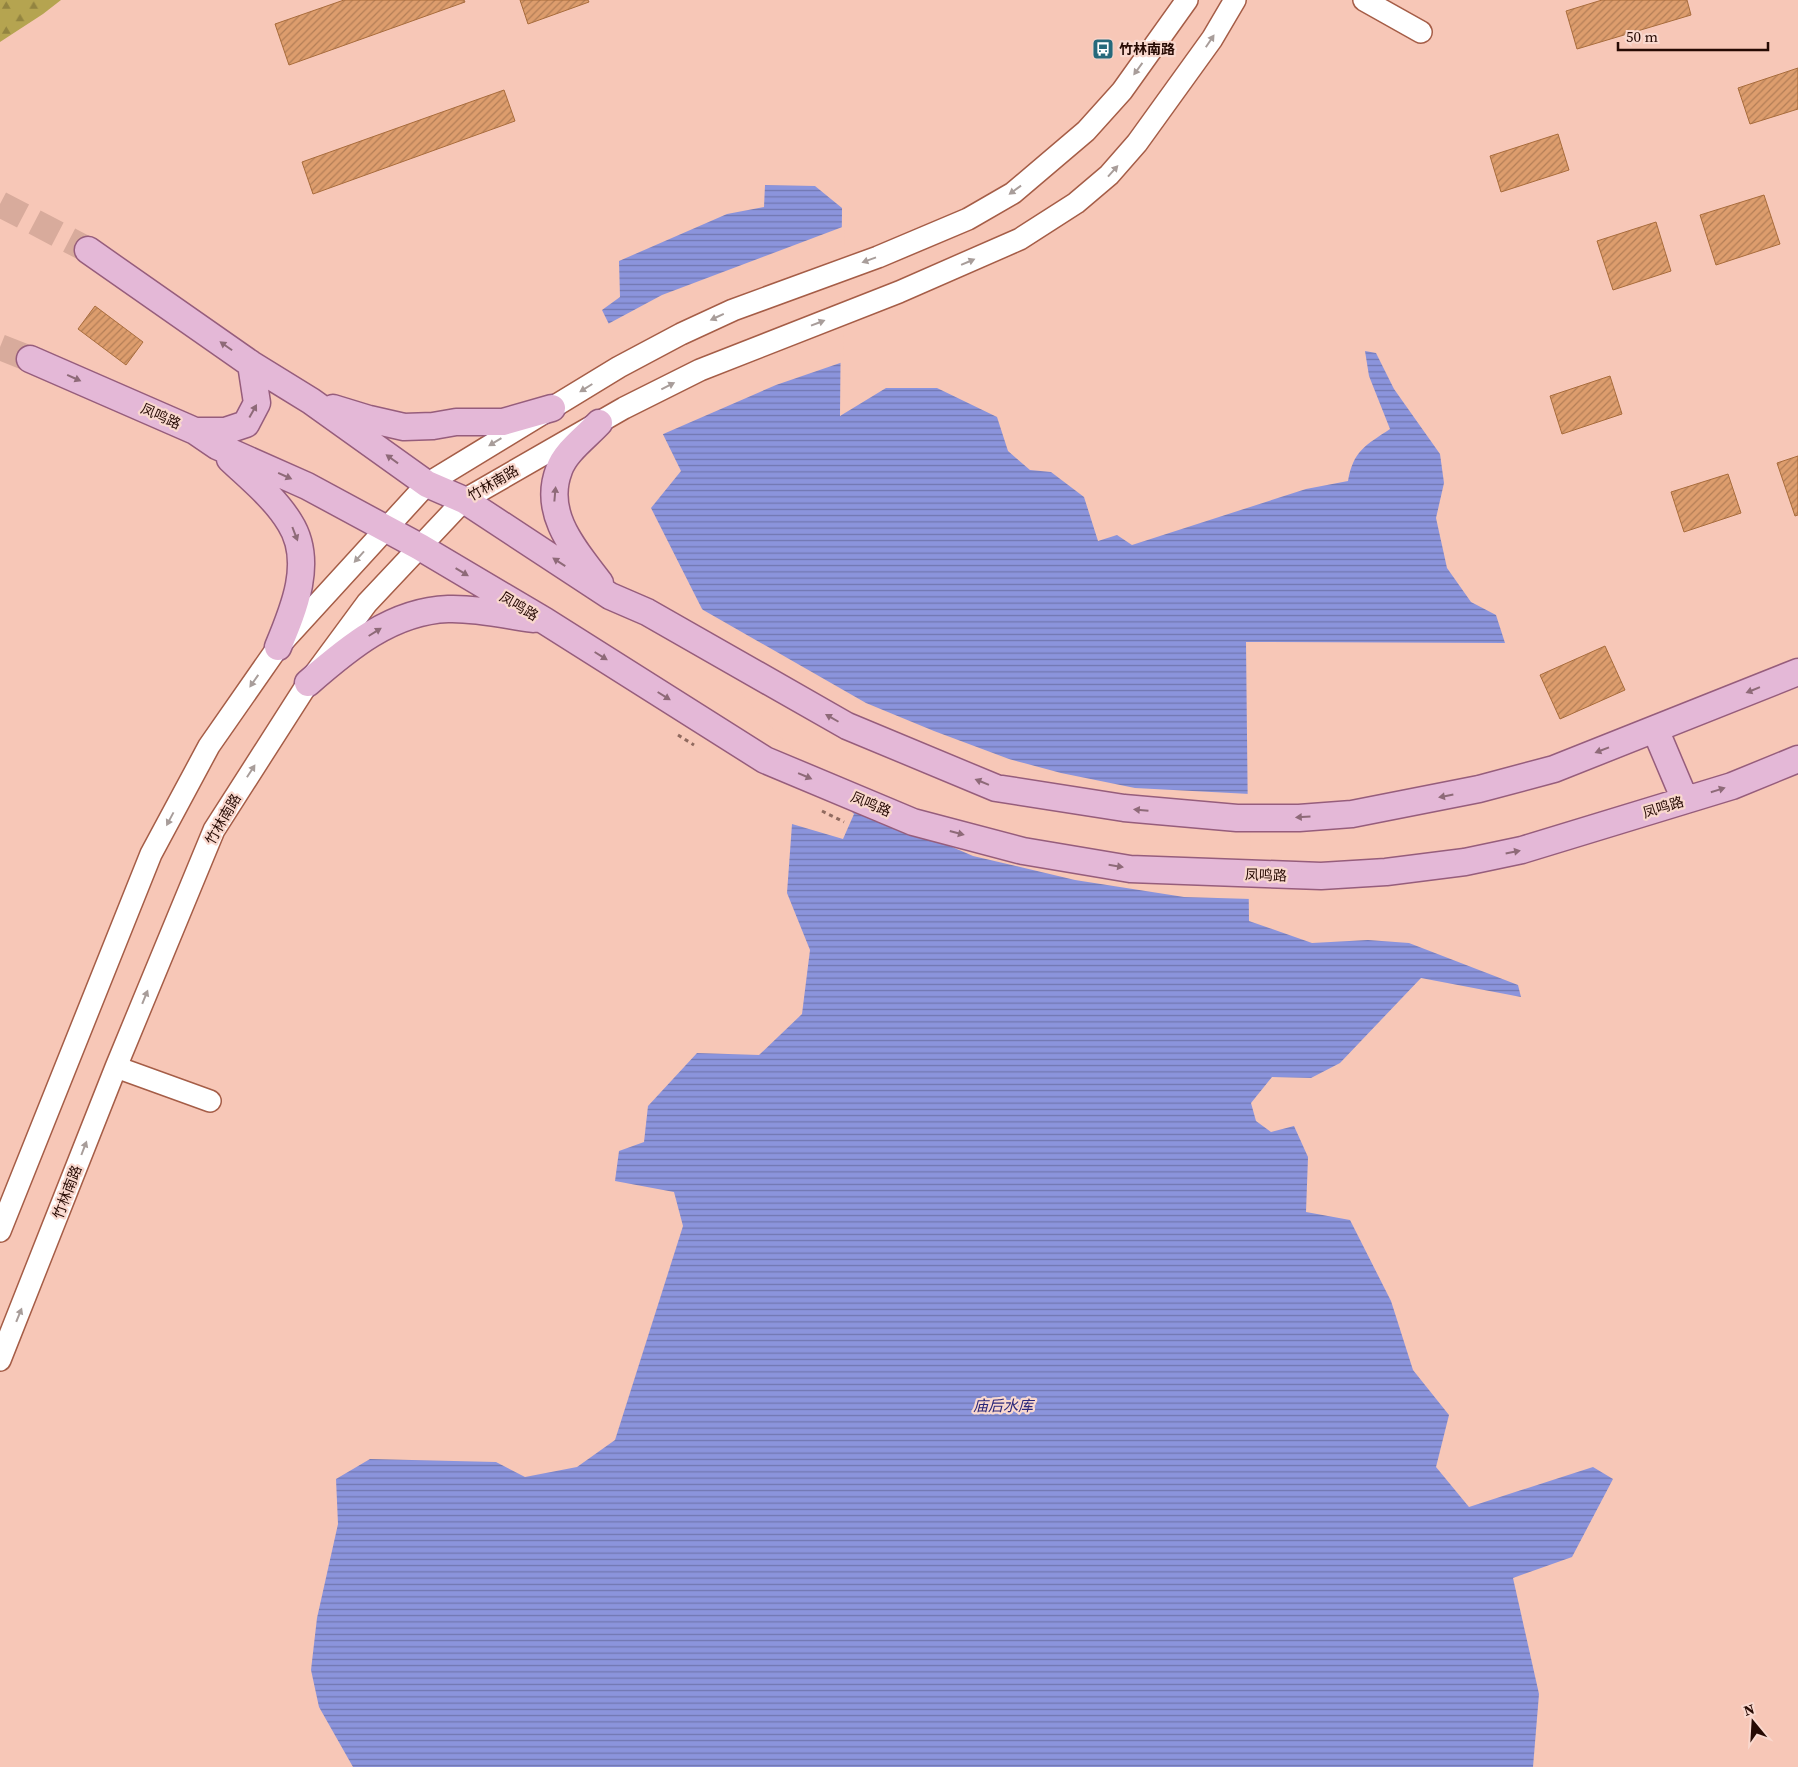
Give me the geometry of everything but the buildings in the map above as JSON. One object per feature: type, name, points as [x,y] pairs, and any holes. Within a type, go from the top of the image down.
[{"type":"main road","points":[[88,250],[251,364],[311,401],[427,484],[464,500],[610,596],[647,612],[847,726],[996,788],[1124,808],[1237,818],[1299,818],[1352,814],[1479,789],[1554,769],[1798,672]]},
{"type":"main road","name":"凤鸣路","points":[[30,359],[195,431],[217,446],[307,486],[420,547],[545,621],[766,760],[913,822],[1023,851],[1130,869],[1320,876],[1386,872],[1465,862],[1522,850],[1732,786],[1798,759]]},
{"type":"main road","points":[[195,431],[225,430],[246,424],[257,403],[251,364]]},
{"type":"main road","points":[[311,401],[369,420],[404,426],[433,426],[456,422],[503,422],[552,408]]},
{"type":"main road","points":[[599,423],[573,449],[559,469],[554,493],[554,507],[559,523],[569,540],[610,596]]},
{"type":"main road","points":[[217,446],[291,523],[299,545],[302,565],[295,605],[278,646]]},
{"type":"main road","points":[[308,683],[348,649],[382,628],[428,612],[462,610],[545,621]]},
{"type":"main road","points":[[1655,729],[1685,800]]},
{"type":"street","points":[[0,1231],[151,854],[209,746],[278,646],[427,484],[619,367],[681,334],[733,310],[878,257],[968,219],[1013,193],[1086,131],[1122,91],[1186,0]]},
{"type":"street","name":"竹林南路","points":[[0,1360],[116,1067],[214,830],[308,683],[367,603],[464,500],[624,408],[700,370],[899,292],[1020,239],[1076,203],[1109,175],[1137,143],[1212,39],[1235,0]]},
{"type":"street","points":[[1364,0],[1421,32]]},
{"type":"street","points":[[116,1067],[210,1101]]},
{"type":"path","points":[[671,730],[696,746]]},
{"type":"path","points":[[818,809],[844,822]]},
{"type":"green space","points":[[0,0],[61,0],[0,42]]},
{"type":"water","name":"庙后水库","points":[[765,185],[815,186],[842,208],[840,416],[886,388],[937,388],[997,417],[1008,451],[1030,470],[1051,472],[1084,497],[1098,541],[1117,535],[1132,545],[1306,489],[1348,481],[1353,462],[1357,456],[1367,445],[1390,429],[1369,376],[1365,351],[1376,353],[1394,389],[1440,454],[1444,483],[1436,518],[1447,568],[1471,602],[1496,615],[1505,643],[1246,642],[1249,921],[1312,943],[1368,940],[1409,943],[1518,985],[1521,997],[1421,978],[1340,1063],[1311,1078],[1272,1077],[1251,1103],[1256,1121],[1271,1132],[1294,1126],[1308,1157],[1306,1212],[1350,1220],[1391,1301],[1413,1370],[1449,1415],[1436,1467],[1469,1507],[1593,1467],[1613,1479],[1572,1557],[1513,1578],[1539,1694],[1533,1767],[353,1767],[319,1707],[311,1670],[317,1618],[338,1524],[336,1479],[370,1459],[496,1462],[525,1477],[577,1467],[615,1440],[683,1226],[674,1192],[615,1181],[619,1151],[644,1142],[648,1106],[697,1053],[759,1055],[802,1014],[810,950],[787,893],[792,824],[843,839],[854,814],[746,696],[651,508],[681,471],[602,310],[620,297],[619,261],[727,214],[764,207]]},
{"type":"pier","points":[[845,226],[843,362],[776,385],[661,435],[606,325],[662,295]]},
{"type":"pier","points":[[698,607],[866,703],[1009,759],[1061,773],[1135,788],[1250,794],[1251,899],[1184,897],[1075,880],[973,856],[834,796],[744,697]]},
{"type":"tunnel","points":[[0,204],[88,250]]},
{"type":"tunnel","points":[[0,347],[30,359]]},
{"type":"place","name":"竹林南路","points":[[1103,49]]}]
